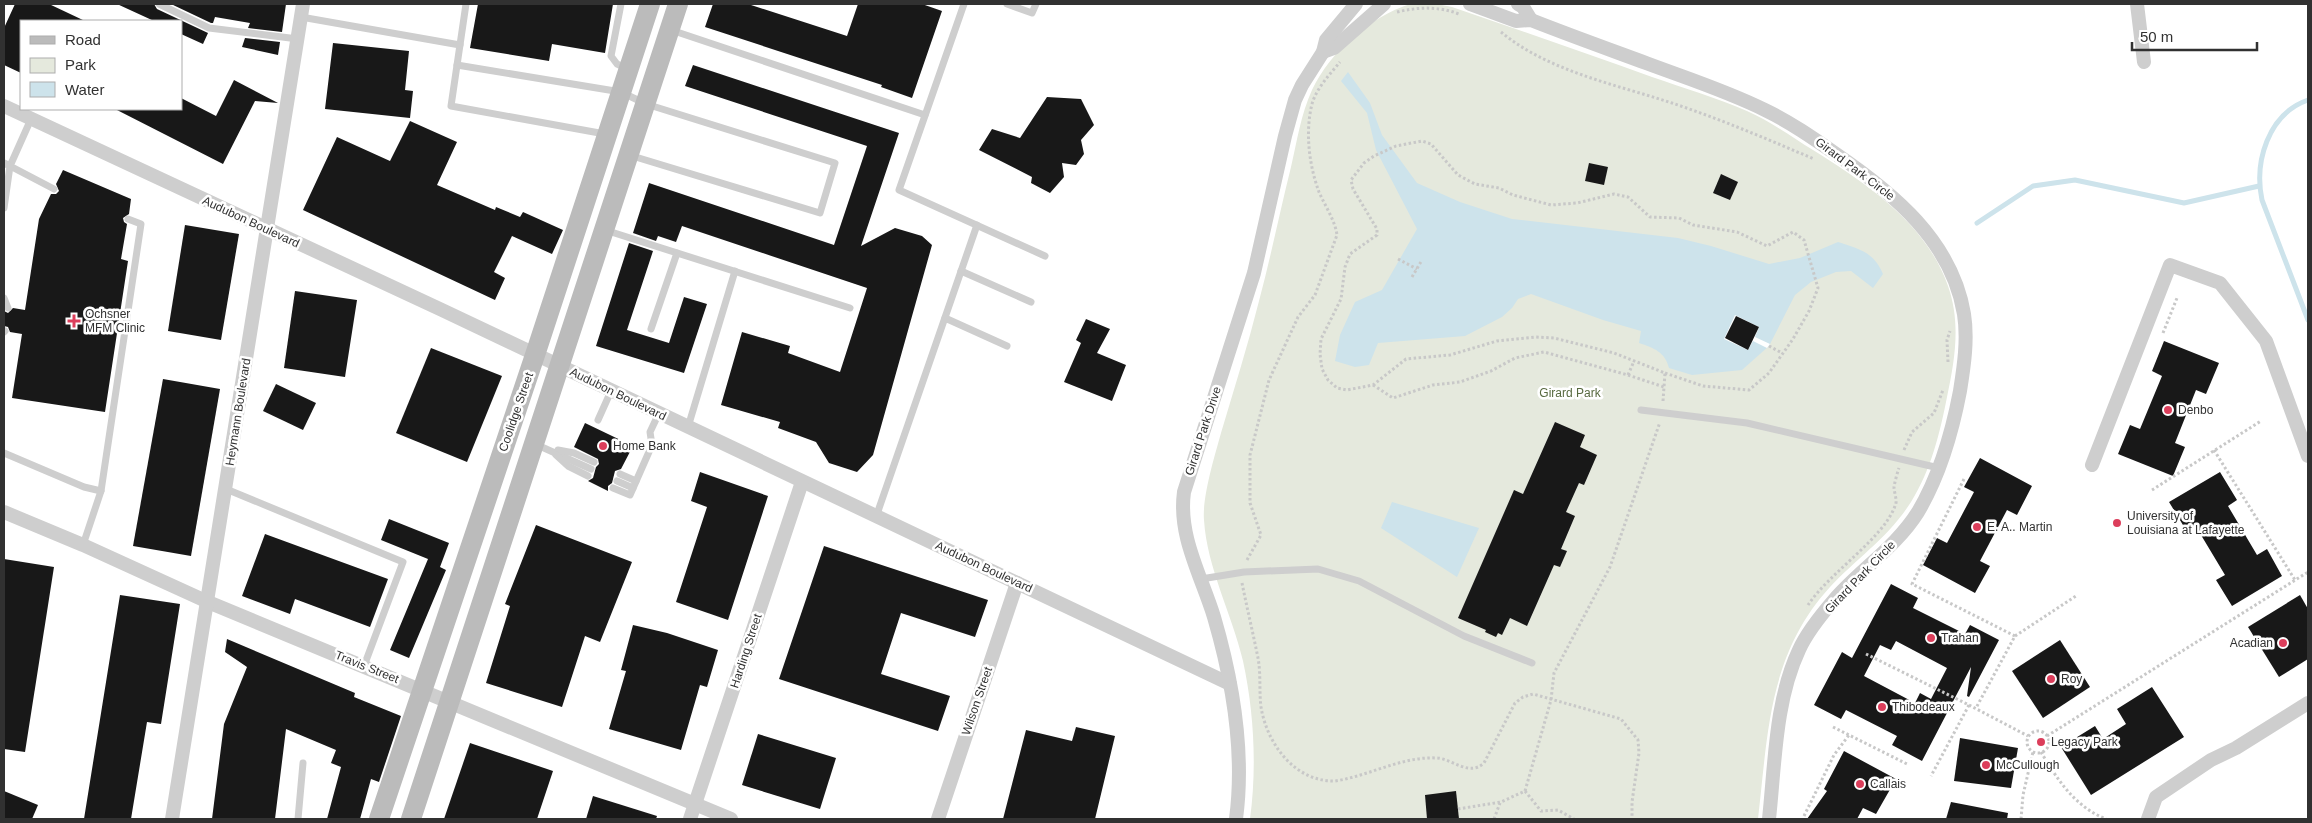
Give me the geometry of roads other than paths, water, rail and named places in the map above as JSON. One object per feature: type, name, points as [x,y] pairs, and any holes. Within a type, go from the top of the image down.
[{"type":"street","name":"Coolidge Street","points":[[378,819],[535,355],[650,4]]},
{"type":"street","points":[[411,819],[450,701],[542,447],[560,366],[678,4]]},
{"type":"street","name":"Girard Park Drive","points":[[1236,819],[1239,798],[1239,748],[1230,684],[1213,616],[1188,546],[1183,522],[1184,492],[1254,274],[1292,111],[1302,85],[1323,52],[1326,40],[1356,4]]},
{"type":"street","points":[[1518,4],[1523,7],[1531,20]]},
{"type":"street","points":[[2137,4],[2144,62]]},
{"type":"street","name":"Heymann Boulevard","points":[[172,819],[302,10]]},
{"type":"street","name":"Girard Park Drive","points":[[1323,52],[1334,48],[1387,10]]},
{"type":"street","name":"Girard Park Circle","points":[[1468,10],[1516,21],[1531,20],[1712,87],[1766,110],[1806,133],[1864,173],[1911,213],[1936,247],[1948,268],[1961,301],[1966,335],[1963,371],[1957,404],[1939,468],[1917,512],[1904,530],[1835,599],[1800,647],[1785,691],[1768,819]]},
{"type":"street","name":"Audubon Boulevard","points":[[4,106],[611,390],[1230,684]]},
{"type":"street","points":[[2092,465],[2170,264],[2220,283],[2266,341],[2308,456]]},
{"type":"street","name":"Harding Street","points":[[690,819],[802,482]]},
{"type":"street","name":"Travis Street","points":[[4,512],[83,545],[208,602],[731,819]]},
{"type":"street","name":"Wilson Street","points":[[938,819],[1017,583]]},
{"type":"street","points":[[2148,819],[2156,797],[2212,760],[2236,748],[2308,703]]},
{"type":"lane","points":[[159,4],[209,28],[298,38]]},
{"type":"lane","points":[[466,4],[452,106],[607,135]]},
{"type":"lane","points":[[622,4],[611,56],[617,64],[629,70]]},
{"type":"lane","points":[[964,4],[899,190],[1045,256]]},
{"type":"lane","points":[[1007,4],[1032,13],[1036,4]]},
{"type":"lane","points":[[302,10],[460,45]]},
{"type":"lane","points":[[670,30],[924,115]]},
{"type":"lane","points":[[457,66],[621,92],[646,104],[835,163],[820,213],[629,154]]},
{"type":"lane","points":[[4,208],[7,164],[31,119]]},
{"type":"lane","points":[[7,164],[54,189]]},
{"type":"lane","points":[[83,545],[101,491],[141,224],[128,219]]},
{"type":"lane","points":[[876,516],[977,225]]},
{"type":"lane","points":[[604,230],[850,308]]},
{"type":"lane","points":[[651,329],[677,253]]},
{"type":"lane","points":[[688,427],[735,271]]},
{"type":"lane","points":[[961,271],[1031,302]]},
{"type":"lane","points":[[4,298],[8,308]]},
{"type":"lane","points":[[945,318],[1007,346]]},
{"type":"lane","points":[[598,420],[611,390]]},
{"type":"lane","points":[[1641,410],[1663,411],[1747,423],[1939,468]]},
{"type":"lane","points":[[634,485],[617,481],[630,495],[652,445],[650,432],[658,413]]},
{"type":"lane","points":[[542,447],[574,453],[591,469],[568,466],[542,447]]},
{"type":"lane","points":[[4,453],[84,487],[101,491]]},
{"type":"lane","points":[[226,489],[403,562],[364,666]]},
{"type":"lane","points":[[1201,579],[1244,572],[1318,570],[1359,581],[1464,636],[1532,663]]},
{"type":"lane","points":[[298,819],[303,763]]},
{"type":"water","points":[[1348,72],[1370,103],[1382,135],[1417,183],[1460,202],[1512,219],[1678,238],[1769,264],[1800,258],[1838,242],[1865,252],[1875,261],[1883,274],[1873,288],[1851,271],[1836,272],[1811,282],[1795,295],[1769,346],[1742,370],[1692,375],[1669,368],[1662,354],[1639,343],[1641,331],[1603,320],[1531,294],[1518,299],[1502,317],[1465,336],[1378,343],[1369,365],[1355,367],[1335,361],[1340,335],[1355,302],[1382,290],[1417,229],[1376,150],[1367,113],[1341,81]]},
{"type":"water","points":[[1392,502],[1479,528],[1457,577],[1381,528]]},
{"type":"waterway","points":[[2308,100],[2294,107],[2283,116],[2274,128],[2262,155],[2260,170],[2262,200],[2308,320]]},
{"type":"waterway","points":[[1977,223],[2033,186],[2075,180],[2184,203],[2259,186]]},
{"type":"place","name":"Ochsner MFM Clinic","points":[[74,321]]},
{"type":"place","name":"Denbo","points":[[2168,410]]},
{"type":"place","name":"Home Bank","points":[[603,446]]},
{"type":"place","name":"University of Louisiana at Lafayette","points":[[2117,523]]},
{"type":"place","name":"E. A.. Martin","points":[[1977,527]]},
{"type":"place","name":"Trahan","points":[[1931,638]]},
{"type":"place","name":"Acadian","points":[[2283,643]]},
{"type":"place","name":"Roy","points":[[2051,679]]},
{"type":"place","name":"Thibodeaux","points":[[1882,707]]},
{"type":"place","name":"Legacy Park","points":[[2041,742]]},
{"type":"place","name":"McCullough","points":[[1986,765]]},
{"type":"place","name":"Callais","points":[[1860,784]]},
{"type":"park label","name":"Girard Park","points":[[1570,393]]}]
